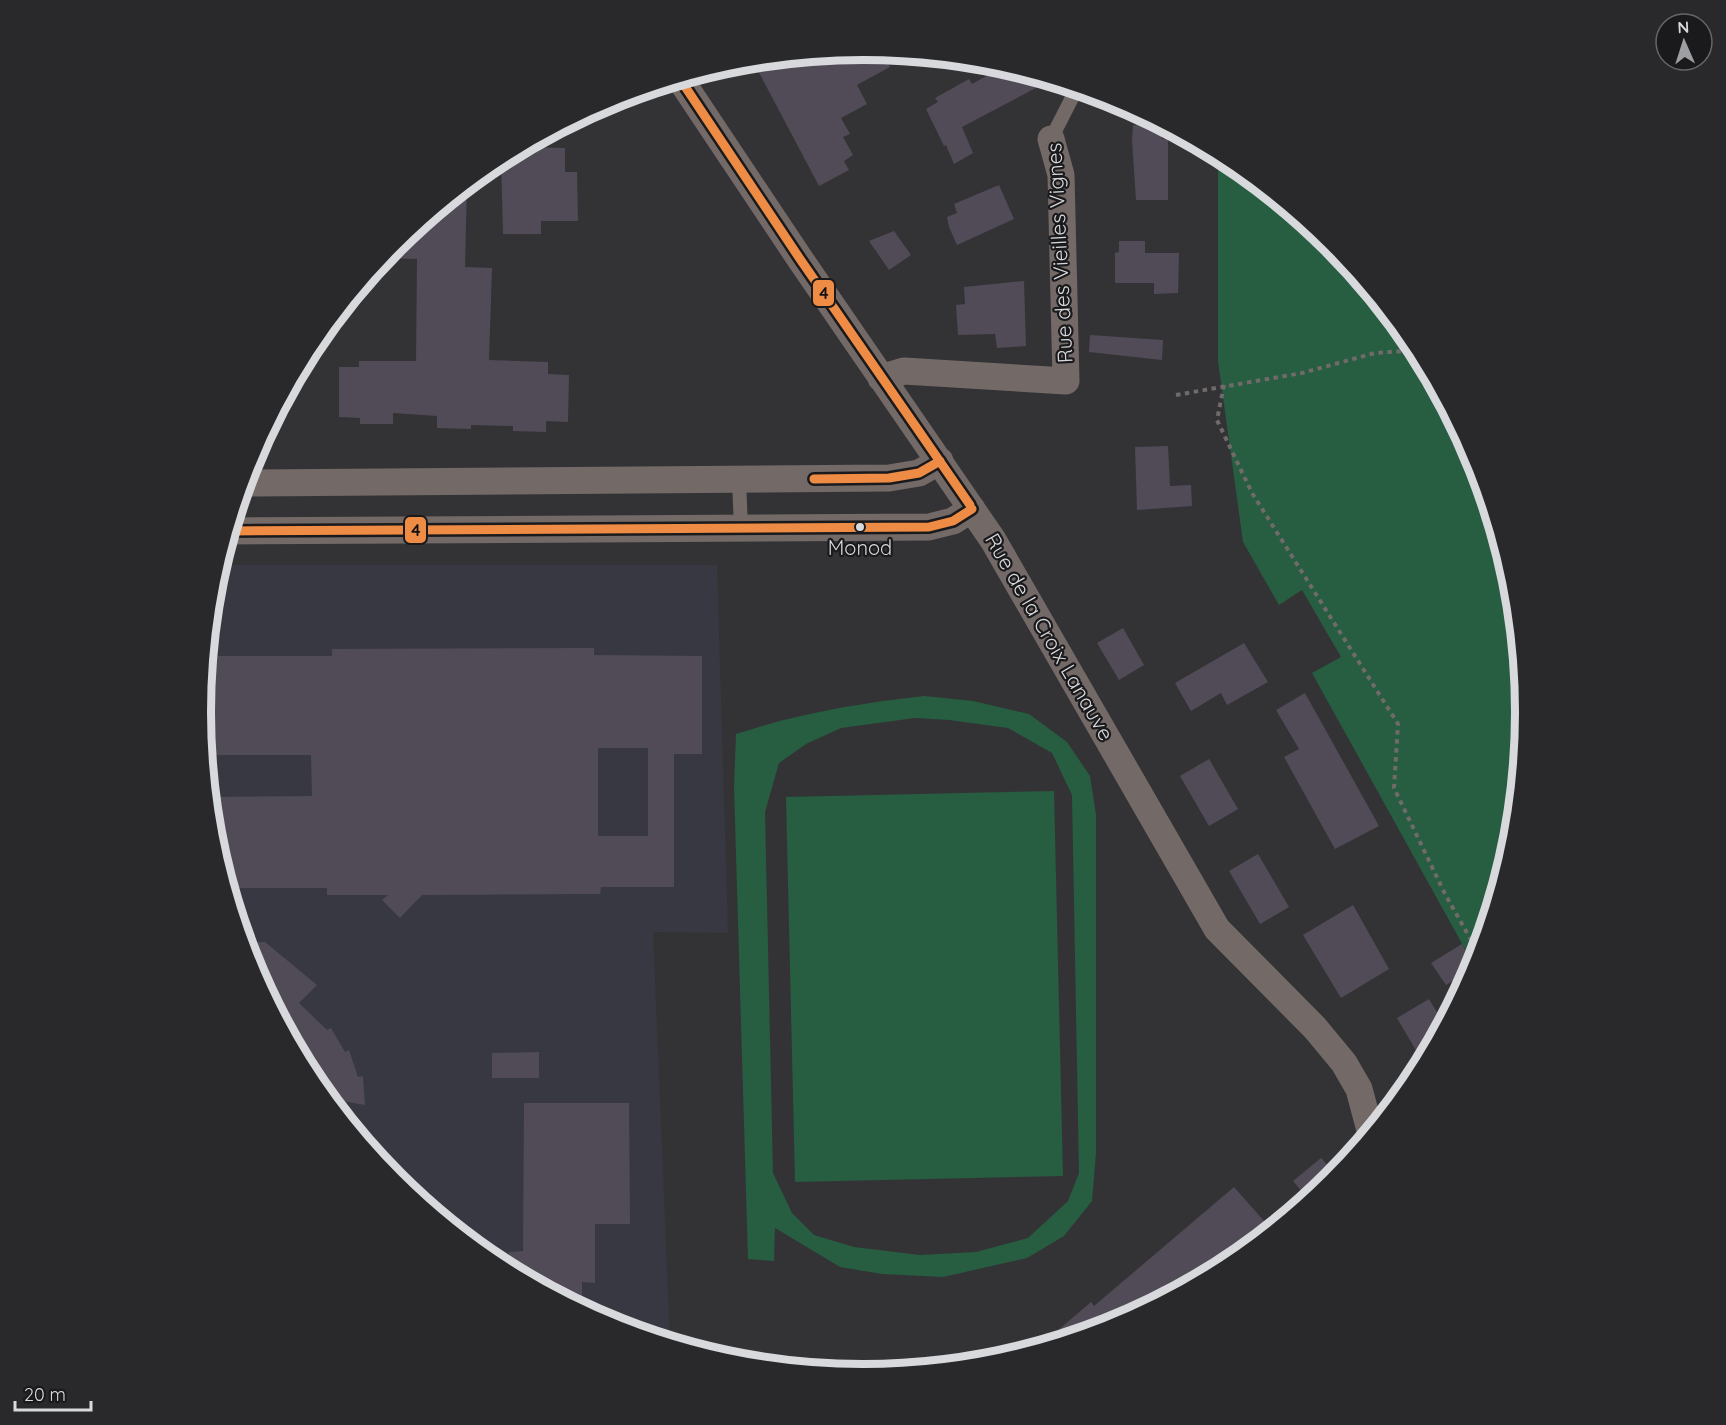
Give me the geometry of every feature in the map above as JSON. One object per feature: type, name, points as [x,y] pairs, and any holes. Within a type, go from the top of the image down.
[{"type":"street","name":"Rue de la Croix Lanauve","points":[[684,85],[993,540],[1217,929],[1315,1028],[1344,1063],[1359,1089],[1369,1125]]},
{"type":"street","name":"Rue des Vieilles Vignes","points":[[881,378],[904,371],[1066,381],[1060,175],[1051,139]]},
{"type":"street","points":[[253,483],[889,478],[919,473],[940,461]]},
{"type":"street","points":[[237,531],[929,527],[953,521],[972,509]]},
{"type":"lane","name":"Rue des Vieilles Vignes","points":[[1051,139],[1073,95]]},
{"type":"lane","points":[[740,480],[741,529]]},
{"type":"path","points":[[1176,395],[1302,373],[1376,353],[1407,351]]},
{"type":"path","points":[[1224,386],[1217,420],[1252,493],[1398,724],[1394,788],[1445,894],[1473,943]]},
{"type":"shaded area","points":[[228,565],[717,565],[728,933],[653,932],[670,1335],[574,1298],[500,1255],[466,1230],[433,1203],[372,1143],[320,1075],[298,1039],[260,962],[245,922],[223,840],[216,798],[212,755],[212,670],[216,627]]},
{"type":"green space","points":[[1218,165],[1293,222],[1354,282],[1381,315],[1428,386],[1466,463],[1481,503],[1503,585],[1510,627],[1516,712],[1510,798],[1503,840],[1481,922],[1469,955],[1312,673],[1341,657],[1302,590],[1279,605],[1243,542],[1218,361]]},
{"type":"green space","points":[[924,696],[973,701],[1029,714],[1067,742],[1090,776],[1096,815],[1096,1153],[1092,1201],[1064,1236],[1027,1258],[943,1277],[882,1274],[840,1267],[775,1228],[774,1261],[748,1259],[734,787],[736,734],[805,715]],"holes":[[[915,718],[1008,728],[1052,753],[1072,795],[1079,1173],[1068,1201],[1028,1238],[976,1252],[920,1255],[854,1247],[814,1235],[792,1213],[773,1173],[765,812],[779,763],[806,744],[841,728]]]},
{"type":"green space","points":[[1054,791],[1063,1176],[795,1182],[786,797]]},
{"type":"green space","points":[[778,1359],[812,1359],[812,1363]]},
{"type":"green space","points":[[864,1364],[910,1364],[864,1365]]},
{"type":"building","points":[[820,61],[886,61],[890,67],[857,85],[867,104],[841,118],[850,134],[843,137],[853,155],[844,161],[849,170],[819,186],[757,69]]},
{"type":"building","points":[[991,73],[1042,85],[962,127],[973,153],[954,164],[926,109],[938,102],[935,98],[969,79],[972,84]]},
{"type":"building","points":[[1133,125],[1149,126],[1161,132],[1162,139],[1168,138],[1168,200],[1136,200]]},
{"type":"building","points":[[536,147],[565,148],[565,172],[577,172],[578,221],[541,221],[541,234],[503,234],[501,169]]},
{"type":"building","points":[[999,185],[1014,219],[957,245],[947,217],[957,213],[954,204]]},
{"type":"building","points":[[467,194],[465,267],[492,268],[489,360],[548,362],[548,374],[569,375],[568,422],[546,421],[546,432],[513,431],[513,426],[471,425],[471,429],[437,428],[437,416],[393,413],[393,424],[360,424],[360,418],[339,417],[339,367],[359,367],[359,361],[416,361],[417,259],[395,258],[433,222]]},
{"type":"building","points":[[894,231],[911,255],[889,270],[869,241]]},
{"type":"building","points":[[1119,241],[1145,241],[1145,253],[1179,253],[1178,293],[1154,294],[1154,283],[1115,283],[1115,253],[1119,252]]},
{"type":"building","points":[[1024,281],[1026,346],[997,348],[995,334],[958,335],[956,305],[965,304],[964,287]]},
{"type":"building","points":[[1090,335],[1163,340],[1162,360],[1089,352]]},
{"type":"building","points":[[1168,446],[1170,486],[1191,485],[1192,506],[1137,510],[1135,447]]},
{"type":"building","points":[[1123,628],[1144,665],[1119,680],[1097,643]]},
{"type":"building","points":[[1244,643],[1268,682],[1227,705],[1221,693],[1191,711],[1175,683]]},
{"type":"building","points":[[594,648],[594,655],[702,656],[702,754],[674,754],[674,887],[601,887],[600,894],[422,895],[400,918],[382,900],[388,895],[327,895],[327,888],[235,888],[223,840],[216,797],[312,796],[311,755],[212,755],[213,656],[332,656],[332,649]],"holes":[[[598,748],[648,748],[648,836],[598,836]]]},
{"type":"building","points":[[1305,693],[1379,826],[1335,849],[1284,757],[1299,749],[1276,710]]},
{"type":"building","points":[[1209,759],[1238,809],[1209,826],[1180,776]]},
{"type":"building","points":[[1258,854],[1289,907],[1260,924],[1229,871]]},
{"type":"building","points":[[1353,905],[1389,969],[1341,998],[1303,935]]},
{"type":"building","points":[[265,942],[317,985],[299,1003],[327,1030],[331,1028],[345,1052],[349,1050],[358,1077],[363,1076],[365,1105],[338,1100],[320,1075],[278,1001],[253,943]]},
{"type":"building","points":[[1462,944],[1468,955],[1459,977],[1446,985],[1431,963]]},
{"type":"building","points":[[1429,999],[1440,1017],[1418,1055],[1397,1018]]},
{"type":"building","points":[[539,1052],[539,1078],[492,1078],[492,1053]]},
{"type":"building","points":[[524,1103],[629,1103],[630,1224],[595,1224],[595,1283],[582,1282],[582,1301],[509,1260],[509,1252],[523,1251]]},
{"type":"building","points":[[1321,1158],[1330,1168],[1303,1193],[1293,1181]]},
{"type":"building","points":[[1234,1187],[1267,1224],[1226,1255],[1152,1298],[1113,1315],[1050,1337],[1091,1302],[1094,1306]]},
{"type":"transit line","name":"4","points":[[684,85],[800,259],[970,505]]},
{"type":"transit line","name":"4","points":[[814,479],[889,478],[919,473],[940,461]]},
{"type":"transit line","name":"4","points":[[237,531],[929,527],[953,521],[972,509]]},
{"type":"place","name":"Monod","points":[[860,527]]}]
